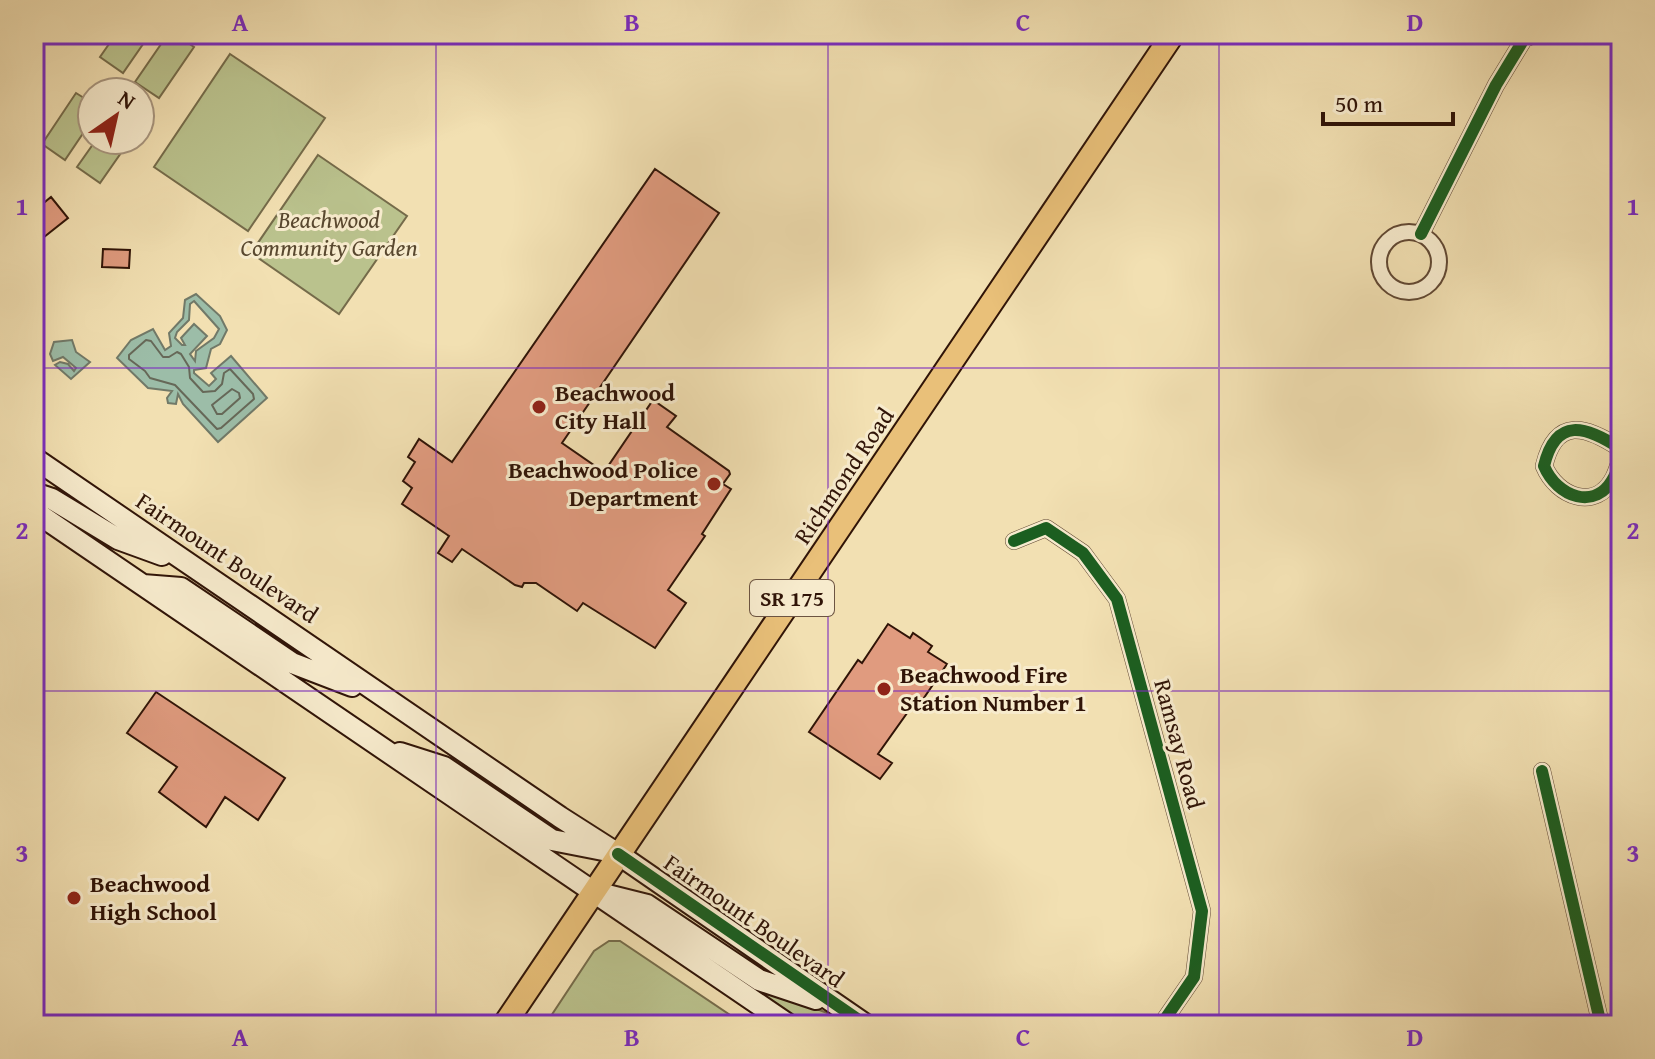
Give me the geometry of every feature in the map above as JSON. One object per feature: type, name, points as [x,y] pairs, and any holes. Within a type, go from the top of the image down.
[{"type":"main road","name":"Richmond Road","points":[[504,1025],[1173,34]]},
{"type":"main road","name":"Fairmount Boulevard","points":[[34,458],[866,1025]]},
{"type":"main road","points":[[34,493],[52,499],[118,539],[192,566]]},
{"type":"main road","points":[[34,511],[789,1025]]},
{"type":"main road","points":[[141,584],[181,588],[292,663],[386,698]]},
{"type":"main road","points":[[376,745],[444,767],[552,840],[618,854]]},
{"type":"main road","points":[[593,891],[647,905],[759,980],[839,1006]]},
{"type":"street","points":[[1421,234],[1496,85],[1524,39],[1536,34]]},
{"type":"street","points":[[1406,232],[1421,234],[1436,249],[1437,272],[1425,287],[1415,291],[1398,289],[1386,282],[1381,272],[1380,252],[1394,235],[1406,232]]},
{"type":"street","points":[[1621,449],[1599,435],[1578,429],[1562,433],[1551,443],[1544,466],[1561,491],[1579,498],[1596,495],[1613,480],[1621,458]]},
{"type":"street","name":"Ramsay Road","points":[[1014,541],[1046,528],[1083,553],[1117,599],[1202,911],[1194,977],[1161,1025]]},
{"type":"street","points":[[1542,771],[1601,1025]]},
{"type":"green space","points":[[116,34],[150,34],[123,73],[100,57]]},
{"type":"green space","points":[[168,34],[175,34],[194,47],[159,98],[156,96],[156,76],[139,76]]},
{"type":"green space","points":[[230,54],[325,118],[248,231],[154,167]]},
{"type":"green space","points":[[76,93],[76,144],[65,160],[42,144]]},
{"type":"green space","name":"Beachwood Community Garden","points":[[318,155],[407,216],[339,314],[251,253]]},
{"type":"green space","points":[[85,156],[119,156],[100,183],[77,167]]},
{"type":"green space","points":[[640,917],[757,986],[835,1016],[848,1025],[799,1025]]},
{"type":"green space","points":[[609,941],[620,941],[745,1025],[545,1025],[594,951]]},
{"type":"water","points":[[196,294],[220,316],[227,330],[220,344],[211,349],[206,368],[194,370],[194,373],[209,386],[216,379],[211,373],[231,356],[267,398],[218,442],[183,404],[178,394],[176,404],[168,403],[167,398],[172,391],[148,388],[117,358],[131,340],[153,329],[165,350],[171,346],[169,333],[183,318],[185,300]],"holes":[[[194,301],[219,329],[214,338],[196,351],[195,361],[190,354],[207,336],[194,324],[181,338],[185,345],[175,338],[189,320],[190,304]]]},
{"type":"water","points":[[72,340],[76,352],[90,362],[71,379],[55,365],[60,362],[68,364],[74,371],[76,368],[63,357],[53,361],[50,354],[54,342]]},
{"type":"building","name":"Beachwood City Hall","points":[[655,169],[719,213],[562,443],[604,472],[653,400],[676,416],[667,427],[729,471],[723,484],[731,489],[702,534],[705,536],[668,590],[686,603],[655,648],[583,603],[577,611],[536,583],[524,583],[522,587],[515,585],[462,549],[452,562],[438,553],[449,536],[402,504],[412,488],[403,481],[415,462],[408,457],[419,439],[452,462]]},
{"type":"building","points":[[51,197],[68,218],[34,245],[34,211]]},
{"type":"building","points":[[103,249],[130,250],[129,268],[102,267]]},
{"type":"building","name":"Beachwood Fire Station Number 1","points":[[888,624],[910,638],[913,633],[932,646],[928,652],[947,664],[915,711],[910,709],[878,754],[892,763],[880,779],[809,732],[858,660],[862,663]]},
{"type":"building","points":[[156,692],[285,778],[258,820],[225,797],[206,827],[159,792],[177,767],[127,733]]},
{"type":"cycle path","points":[[1421,234],[1496,85],[1524,39],[1536,34]]},
{"type":"cycle path","points":[[1621,449],[1596,435],[1574,430],[1556,439],[1544,466],[1558,486],[1577,496],[1587,497],[1606,488],[1621,458]]},
{"type":"cycle path","points":[[1014,541],[1046,528],[1083,553],[1117,599],[1202,911],[1194,977],[1161,1025]]},
{"type":"cycle path","points":[[1542,771],[1601,1025]]},
{"type":"cycle path","points":[[618,854],[866,1025]]},
{"type":"place","name":"Beachwood City Hall","points":[[539,407]]},
{"type":"place","name":"Beachwood Police Department","points":[[714,484]]},
{"type":"place","name":"Beachwood Fire Station Number 1","points":[[884,689]]},
{"type":"place","name":"Beachwood High School","points":[[74,898]]}]
